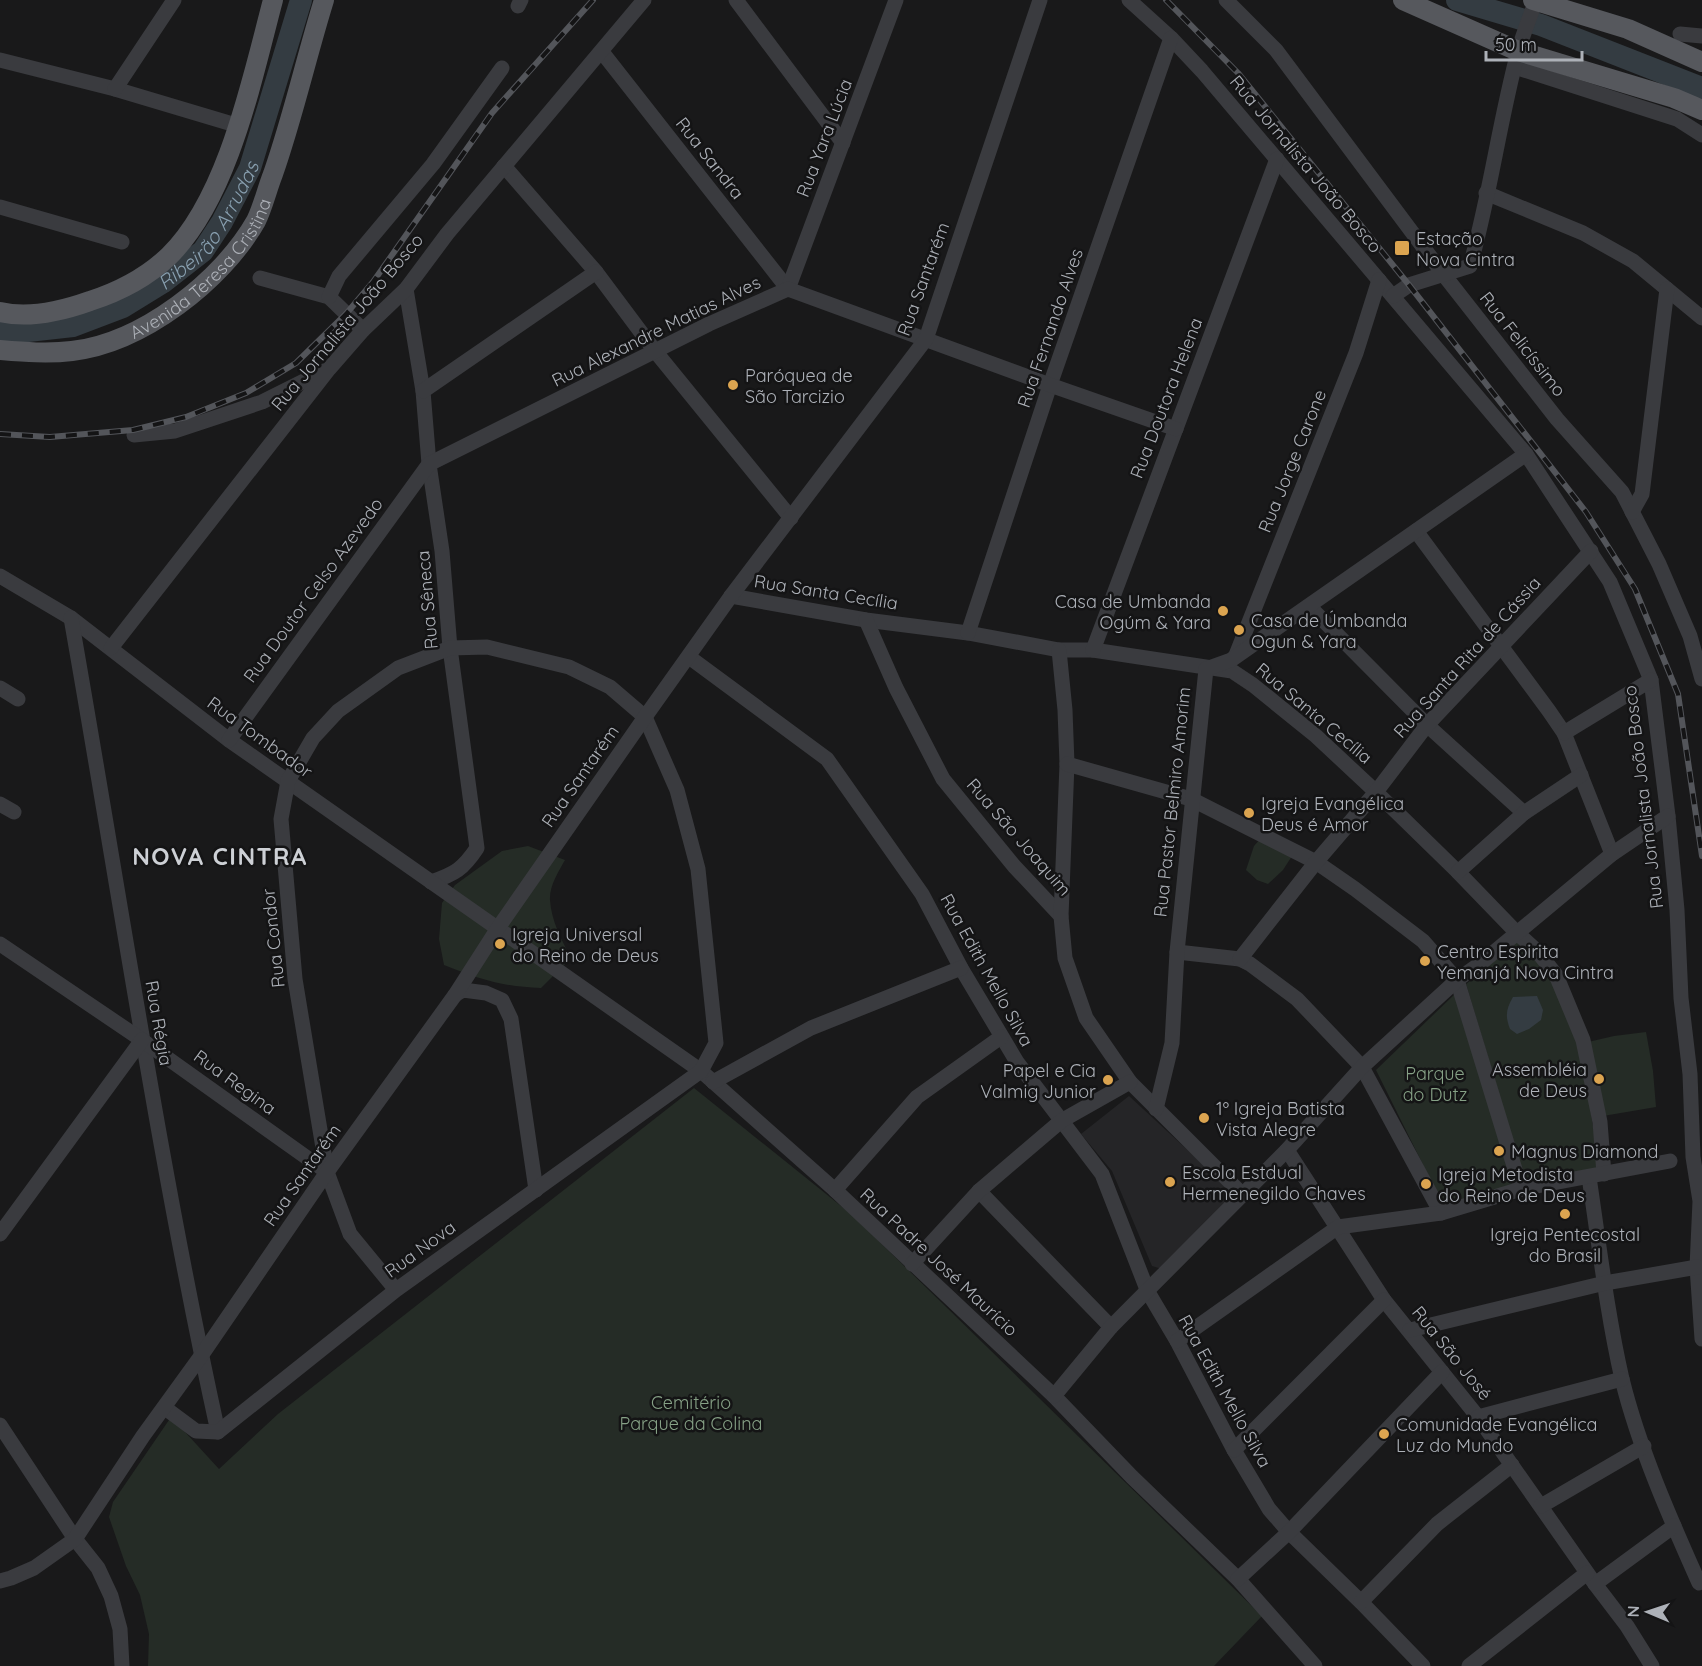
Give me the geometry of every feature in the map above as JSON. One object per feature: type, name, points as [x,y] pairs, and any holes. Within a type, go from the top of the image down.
[{"type":"main road","name":"Avenida Teresa Cristina","points":[[0,312],[43,313],[74,307],[104,297],[133,283],[167,258],[182,242],[209,198],[239,126],[273,0]]},
{"type":"main road","name":"Avenida Teresa Cristina","points":[[0,350],[30,353],[74,351],[105,343],[139,330],[189,298],[216,274],[256,220],[285,141],[324,0]]},
{"type":"main road","points":[[1403,0],[1561,73],[1618,90],[1674,98],[1701,110]]},
{"type":"main road","points":[[1534,2],[1628,29],[1702,62]]},
{"type":"street","points":[[115,89],[174,0]]},
{"type":"street","name":"Rua Jornalista João Bosco","points":[[111,648],[329,369],[363,330],[406,289],[447,234],[644,0]]},
{"type":"street","points":[[736,0],[843,143]]},
{"type":"street","name":"Rua Yara Lúcia","points":[[788,289],[896,0]]},
{"type":"street","name":"Rua Santarém","points":[[75,1539],[143,1436],[165,1408],[327,1172],[455,995],[498,928],[645,717],[731,596],[926,339],[1041,0]]},
{"type":"street","name":"Rua Jornalista João Bosco","points":[[1129,0],[1171,38],[1202,71],[1526,454],[1610,582],[1651,680],[1668,816],[1677,910],[1681,998],[1690,1074],[1693,1157],[1700,1201],[1697,1267],[1702,1339]]},
{"type":"street","name":"Rua Felicíssimo","points":[[1226,0],[1276,50],[1444,275],[1557,420],[1622,492],[1659,564],[1690,636],[1702,679]]},
{"type":"street","points":[[1393,296],[1409,285],[1470,266],[1481,226],[1486,193],[1518,53],[1534,2]]},
{"type":"street","points":[[1680,34],[1702,36]]},
{"type":"street","name":"Rua Fernando Alves","points":[[968,633],[1050,385],[1171,38]]},
{"type":"street","name":"Rua Sandra","points":[[602,52],[788,289]]},
{"type":"street","points":[[0,60],[115,89],[239,126]]},
{"type":"street","points":[[329,297],[339,276],[433,164],[501,68]]},
{"type":"street","points":[[1618,90],[1677,119],[1701,134]]},
{"type":"street","points":[[1701,110],[1701,134]]},
{"type":"street","name":"Rua Doutora Helena","points":[[1093,650],[1276,159]]},
{"type":"street","points":[[504,166],[596,272],[655,351],[790,518]]},
{"type":"street","points":[[1486,193],[1583,233],[1633,261],[1702,318]]},
{"type":"street","points":[[0,207],[122,242]]},
{"type":"street","points":[[423,391],[596,272]]},
{"type":"street","points":[[260,278],[329,297],[363,330]]},
{"type":"street","name":"Rua Jorge Carone","points":[[1236,655],[1356,353],[1379,280]]},
{"type":"street","name":"Rua Sêneca","points":[[406,289],[423,391],[429,464],[442,551],[450,648],[477,848],[465,866],[451,876],[431,882]]},
{"type":"street","name":"Rua Alexandre Matias Alves","points":[[429,464],[655,351],[788,289],[1176,429]]},
{"type":"street","points":[[1632,512],[1642,494],[1667,289]]},
{"type":"street","points":[[134,435],[175,431],[262,402],[329,369]]},
{"type":"street","name":"Rua Pastor Belmiro Amorim","points":[[1156,1108],[1173,1042],[1176,952],[1206,669],[1231,660],[1526,454]]},
{"type":"street","name":"Rua Doutor Celso Azevedo","points":[[229,740],[429,464]]},
{"type":"street","points":[[1416,531],[1564,733],[1612,854]]},
{"type":"street","name":"Rua Santa Rita de Cássia","points":[[1240,959],[1316,862],[1376,792],[1427,725],[1591,551]]},
{"type":"street","name":"Rua Tombador","points":[[0,576],[71,618],[229,740],[498,928]]},
{"type":"street","name":"Rua Santa Cecília","points":[[731,596],[866,620],[968,633],[1059,650],[1093,650],[1206,669],[1233,671],[1316,736],[1537,951],[1556,975],[1583,1040],[1600,1122],[1597,1175],[1605,1283],[1622,1379],[1674,1526],[1700,1583]]},
{"type":"street","points":[[1309,606],[1427,725],[1524,813]]},
{"type":"street","name":"Rua Régia","points":[[71,618],[142,1040],[201,1356],[218,1432]]},
{"type":"street","name":"Rua São Joaquim","points":[[866,620],[896,688],[943,779],[1014,866],[1061,916],[1065,958],[1086,1018],[1130,1082],[1243,1195]]},
{"type":"street","name":"Rua Condor","points":[[396,1290],[350,1233],[327,1172],[295,979],[281,819],[288,781],[313,738],[338,711],[398,668],[450,648],[487,647],[569,667],[610,687],[645,717],[677,790],[698,869],[716,1044],[701,1071]]},
{"type":"street","points":[[1059,650],[1067,764],[1061,916]]},
{"type":"street","name":"Rua Edith Mello Silva","points":[[689,657],[827,759],[922,894],[961,968],[1017,1062],[1102,1174],[1148,1292],[1177,1341],[1234,1450],[1269,1509],[1289,1532],[1423,1666]]},
{"type":"street","points":[[1564,733],[1651,680]]},
{"type":"street","points":[[0,688],[18,699]]},
{"type":"street","points":[[1067,764],[1191,799],[1316,862],[1423,941],[1457,980],[1521,1190]]},
{"type":"street","points":[[1458,872],[1524,813],[1581,775]]},
{"type":"street","points":[[0,804],[14,812]]},
{"type":"street","points":[[1054,1396],[1111,1327],[1287,1150],[1362,1067],[1457,980],[1481,963],[1612,854],[1668,816]]},
{"type":"street","name":"Rua Padre José Maurício","points":[[498,928],[701,1071],[835,1190],[1054,1396],[1132,1477],[1238,1579],[1315,1666]]},
{"type":"street","name":"Rua Regina","points":[[0,945],[142,1040],[327,1172]]},
{"type":"street","points":[[1176,952],[1240,959],[1259,969],[1297,999],[1362,1067],[1442,1213]]},
{"type":"street","points":[[713,1082],[811,1028],[961,968]]},
{"type":"street","points":[[455,995],[463,990],[486,993],[502,1000],[511,1019],[536,1190]]},
{"type":"street","points":[[835,1190],[917,1096],[1001,1037]]},
{"type":"street","points":[[0,1234],[142,1040]]},
{"type":"street","name":"Rua Nova","points":[[218,1432],[396,1290],[701,1071]]},
{"type":"street","points":[[912,1264],[979,1191],[1061,1121],[1130,1082]]},
{"type":"street","name":"Rua São José","points":[[1287,1150],[1384,1300],[1478,1417],[1627,1626],[1652,1666]]},
{"type":"street","points":[[1177,1341],[1338,1227],[1442,1213],[1521,1190],[1670,1161]]},
{"type":"street","points":[[979,1191],[1111,1327]]},
{"type":"street","points":[[1410,1330],[1605,1283],[1697,1267]]},
{"type":"street","points":[[1234,1450],[1384,1300]]},
{"type":"street","points":[[1238,1579],[1289,1532],[1442,1372]]},
{"type":"street","points":[[1478,1417],[1622,1379]]},
{"type":"street","points":[[165,1408],[196,1431],[218,1432]]},
{"type":"street","points":[[0,1425],[75,1539],[98,1568],[111,1596],[120,1629],[122,1666]]},
{"type":"street","points":[[1541,1506],[1644,1446]]},
{"type":"street","points":[[1361,1602],[1437,1524],[1512,1466]]},
{"type":"street","points":[[1469,1666],[1591,1578],[1674,1526]]},
{"type":"street","points":[[0,1581],[34,1568],[75,1539]]},
{"type":"shaded area","points":[[1537,996],[1543,1010],[1541,1020],[1517,1034],[1510,1029],[1507,1020],[1508,1009],[1513,997]]},
{"type":"shaded area","name":"Escola Estdual Hermenegildo Chaves","points":[[1129,1096],[1234,1193],[1162,1269],[1152,1266],[1112,1171],[1081,1134]]},
{"type":"green space","points":[[1262,837],[1292,856],[1283,870],[1268,884],[1257,880],[1246,870],[1254,846]]},
{"type":"green space","points":[[528,846],[565,860],[553,884],[550,900],[555,923],[571,958],[541,988],[492,981],[444,965],[439,939],[442,903],[455,885],[502,851]]},
{"type":"green space","points":[[1516,937],[1552,979],[1581,1050],[1600,1171],[1521,1186],[1497,1087],[1466,984]]},
{"type":"green space","name":"Parque do Dutz","points":[[1457,992],[1515,1186],[1444,1207],[1376,1070]]},
{"type":"green space","points":[[1646,1032],[1656,1107],[1603,1116],[1588,1042]]},
{"type":"green space","name":"Cemitério Parque da Colina","points":[[694,1088],[851,1214],[1262,1616],[1214,1666],[148,1666],[149,1634],[140,1595],[126,1566],[109,1517],[113,1502],[169,1420],[175,1421],[219,1469],[278,1414]]},
{"type":"waterway","name":"Ribeirão Arrudas","points":[[0,330],[19,332],[73,326],[123,307],[162,283],[203,251],[222,222],[250,168],[301,0]]},
{"type":"waterway","name":"Ribeirão Arrudas","points":[[1457,0],[1541,25],[1702,88]]},
{"type":"railway","points":[[0,434],[50,437],[133,430],[186,417],[246,393],[296,363],[346,314],[373,282],[492,113],[593,0]]},
{"type":"railway","points":[[1166,0],[1238,73],[1409,285],[1586,512],[1635,589],[1678,694],[1702,856]]},
{"type":"place","name":"Estação Nova Cintra","points":[[1402,248]]},
{"type":"place","name":"Paróquea de São Tarcizio","points":[[733,385]]},
{"type":"place","name":"Casa de Umbanda Ogúm & Yara","points":[[1223,611]]},
{"type":"place","name":"Casa de Úmbanda Ogun & Yara","points":[[1239,630]]},
{"type":"place","name":"Igreja Evangélica Deus é Amor","points":[[1249,813]]},
{"type":"place","name":"Igreja Universal do Reino de Deus","points":[[500,944]]},
{"type":"place","name":"Centro Espirita Yemanjá Nova Cintra","points":[[1425,961]]},
{"type":"place","name":"Assembléia de Deus","points":[[1599,1079]]},
{"type":"place","name":"Papel e Cia Valmig Junior","points":[[1108,1080]]},
{"type":"place","name":"1º Igreja Batista Vista Alegre","points":[[1204,1118]]},
{"type":"place","name":"Magnus Diamond","points":[[1499,1151]]},
{"type":"place","name":"Escola Estdual Hermenegildo Chaves","points":[[1170,1182]]},
{"type":"place","name":"Igreja Metodista do Reino de Deus","points":[[1426,1184]]},
{"type":"place","name":"Igreja Pentecostal do Brasil","points":[[1565,1214]]},
{"type":"place","name":"Comunidade Evangélica Luz do Mundo","points":[[1384,1434]]},
{"type":"district","name":"NOVA CINTRA","points":[[220,856]]}]
